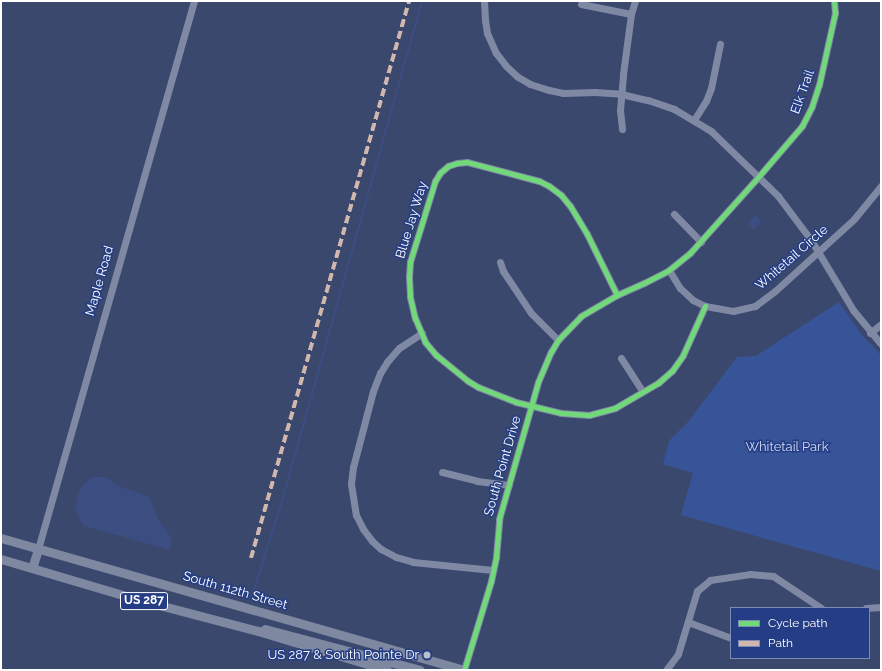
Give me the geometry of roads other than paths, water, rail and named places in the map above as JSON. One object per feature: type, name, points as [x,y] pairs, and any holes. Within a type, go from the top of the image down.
[{"type":"main road","name":"South 112th Street","points":[[1,538],[463,670]]},
{"type":"main road","name":"Maple Road","points":[[32,568],[38,549]]},
{"type":"main road","name":"US 287","points":[[1,559],[201,617],[258,631],[387,670]]},
{"type":"main road","points":[[366,670],[263,637],[258,631],[265,628],[420,670]]},
{"type":"street","name":"Maple Road","points":[[38,549],[194,1]]},
{"type":"street","points":[[484,1],[485,20],[488,33],[496,53],[506,66],[518,77],[530,84],[556,91],[621,94],[661,104],[694,120],[711,131],[760,176],[778,196],[818,252],[853,310],[870,333],[881,344]]},
{"type":"street","points":[[622,129],[620,110],[621,94],[631,14],[635,1]]},
{"type":"street","name":"Elk Trail","points":[[760,176],[802,126],[812,106],[819,85],[835,13],[834,1]]},
{"type":"street","points":[[582,4],[631,14]]},
{"type":"street","points":[[694,120],[706,101],[711,88],[720,44]]},
{"type":"street","name":"Blue Jay Way","points":[[616,295],[586,234],[570,206],[561,195],[539,181],[474,164],[457,163],[448,166],[435,181],[410,262],[408,277],[410,297],[415,318],[426,342],[436,354],[468,381],[497,396],[561,412],[589,415],[615,408],[658,383],[672,371],[683,355],[705,306]]},
{"type":"street","name":"South Point Drive","points":[[463,670],[493,570],[496,557],[499,519],[508,485],[545,363],[558,340],[581,316],[616,295],[669,270],[700,242],[760,176]]},
{"type":"street","name":"Whitetail Circle","points":[[669,270],[680,288],[693,300],[705,306],[733,311],[744,310],[755,306],[775,291],[854,219],[881,186]]},
{"type":"street","points":[[674,214],[700,242]]},
{"type":"street","points":[[500,262],[509,282],[531,313],[558,340]]},
{"type":"street","points":[[870,333],[881,324]]},
{"type":"street","points":[[422,333],[399,348],[387,362],[380,373],[373,391],[353,467],[353,500],[356,515],[363,529],[372,541],[381,549],[396,557],[413,562],[493,570]]},
{"type":"street","points":[[621,358],[643,392]]},
{"type":"street","points":[[442,472],[477,481],[508,485]]},
{"type":"street","points":[[666,670],[678,654],[698,591],[710,580],[750,574],[773,576],[809,605]]},
{"type":"street","points":[[870,608],[881,607]]},
{"type":"street","points":[[688,622],[730,638]]},
{"type":"waterway","points":[[252,596],[282,501],[422,1]]},
{"type":"place","name":"US 287 & South Pointe Dr","points":[[427,655]]},
{"type":"park label","name":"Whitetail Park","points":[[787,447]]}]
